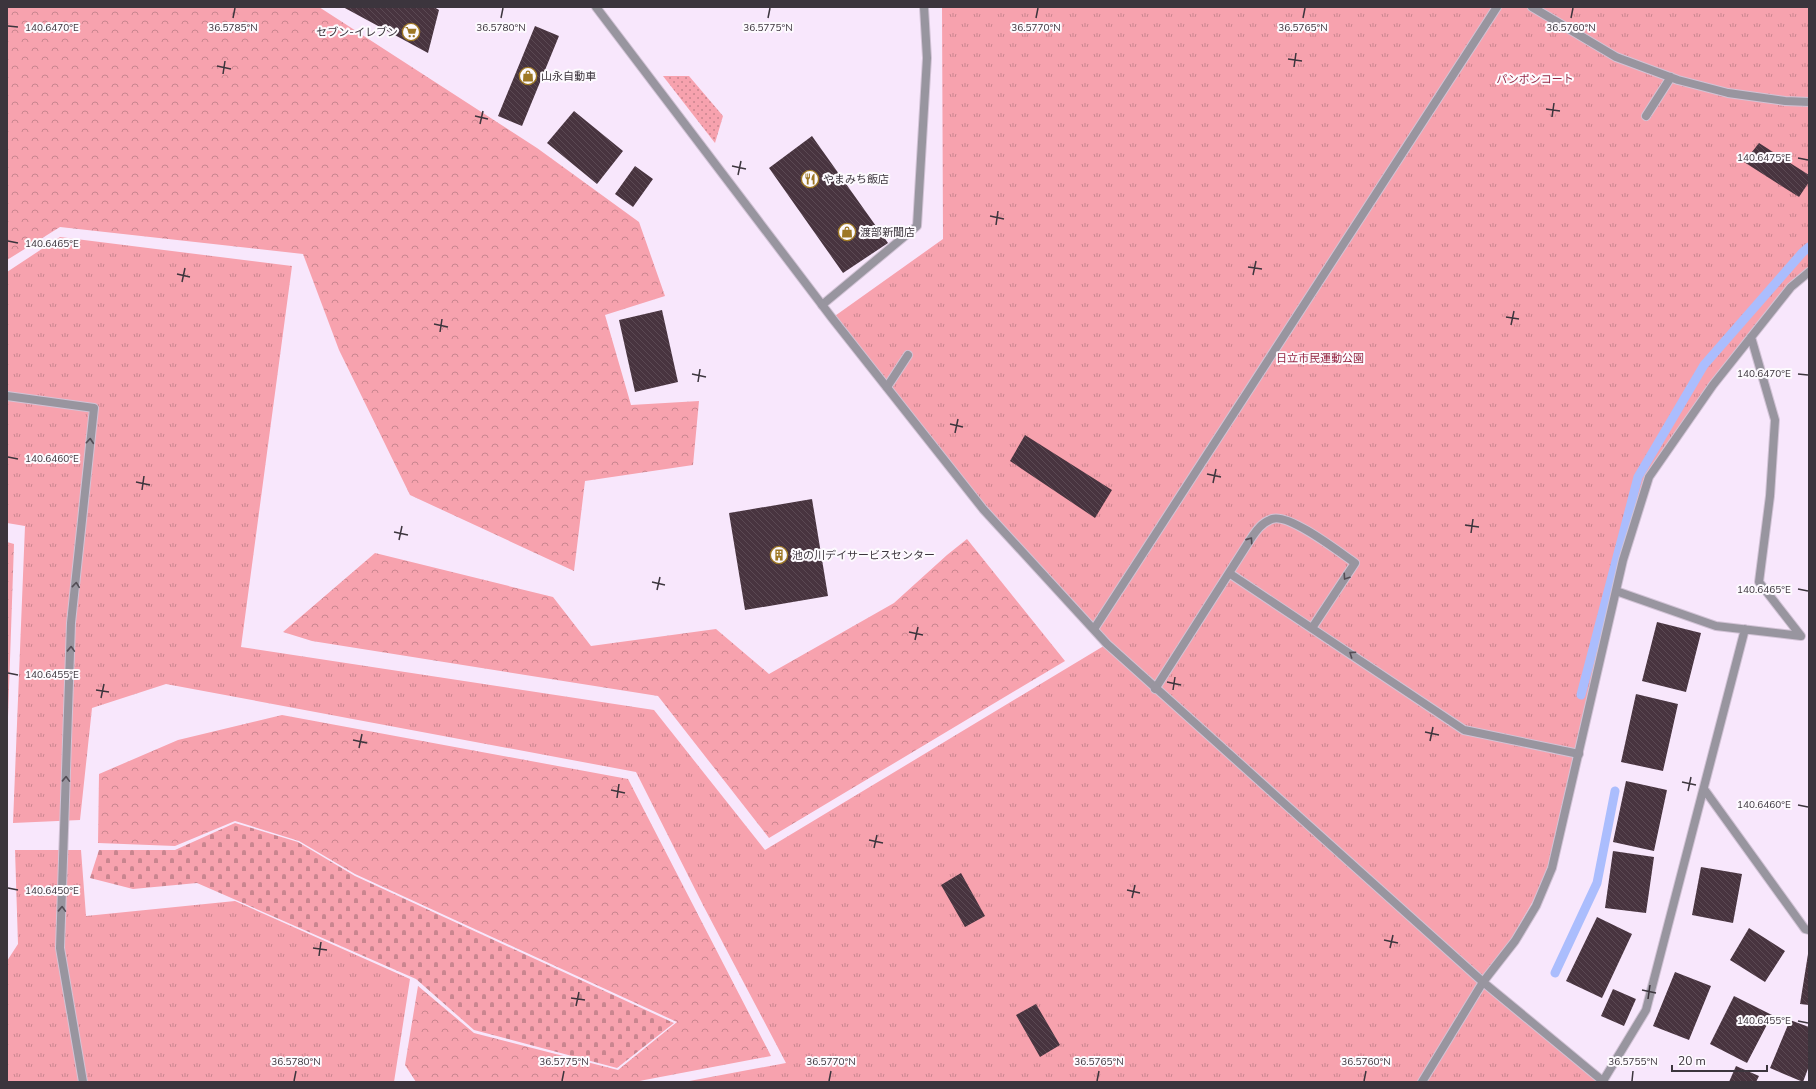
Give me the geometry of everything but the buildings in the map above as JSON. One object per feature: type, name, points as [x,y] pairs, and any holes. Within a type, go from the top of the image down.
[{"type":"street","points":[[596,7],[822,304],[983,509],[1107,644],[1484,982],[1604,1082],[1646,1010],[1744,629]]},
{"type":"street","points":[[822,304],[917,226],[927,58],[924,7]]},
{"type":"street","points":[[1094,629],[1496,7]]},
{"type":"street","points":[[1532,7],[1616,57],[1671,77],[1728,93],[1785,101],[1809,102]]},
{"type":"street","points":[[1646,116],[1671,77]]},
{"type":"street","points":[[1422,1082],[1484,982],[1515,941],[1536,906],[1552,868],[1623,560],[1650,477],[1713,385],[1791,287],[1809,272]]},
{"type":"street","points":[[1616,591],[1716,626],[1801,636],[1759,582],[1770,496],[1775,420],[1751,337]]},
{"type":"street","points":[[886,387],[908,355]]},
{"type":"street","points":[[7,396],[94,408],[71,623],[60,948],[83,1082]]},
{"type":"street","points":[[1155,688],[1260,525],[1273,519],[1286,519],[1355,563],[1312,628]]},
{"type":"street","points":[[1229,573],[1464,730],[1579,754]]},
{"type":"street","points":[[1704,789],[1806,929],[1809,930]]},
{"type":"green space","points":[[7,7],[319,7],[537,148],[639,222],[665,296],[605,315],[631,405],[699,401],[693,465],[585,481],[574,571],[410,495],[339,350],[303,254],[60,227],[7,260]]},
{"type":"green space","name":"日立市民運動公園","points":[[942,7],[1809,7],[1809,272],[1791,287],[1649,477],[1623,560],[1552,868],[1510,941],[1484,981],[1604,1082],[684,1082],[786,1063],[704,907],[636,772],[166,684],[92,708],[80,820],[13,823],[25,526],[7,523],[7,272],[60,237],[292,266],[241,647],[654,710],[765,850],[1107,644],[983,509],[832,318],[943,239]]},
{"type":"green space","points":[[663,76],[689,76],[723,116],[715,143]]},
{"type":"green space","points":[[967,539],[1065,661],[769,838],[658,696],[312,641],[283,632],[375,553],[553,597],[591,646],[716,629],[769,674],[894,603]]},
{"type":"green space","points":[[7,542],[14,544],[7,746]]},
{"type":"green space","points":[[282,715],[628,779],[771,1056],[634,1082],[416,1082],[405,1065],[418,986],[474,1033],[618,1070],[677,1022],[355,874],[299,841],[235,821],[175,846],[98,843],[99,774],[178,740]]},
{"type":"green space","points":[[235,823],[298,842],[355,876],[674,1023],[617,1068],[474,1030],[416,979],[197,883],[133,889],[90,878],[99,850],[175,850]]},
{"type":"green space","points":[[15,850],[81,850],[86,916],[235,901],[410,979],[394,1082],[7,1082],[7,961],[18,944]]},
{"type":"waterway","points":[[1581,695],[1638,477],[1704,365],[1802,253],[1809,247]]},
{"type":"waterway","points":[[1555,973],[1597,883],[1615,791]]},
{"type":"place","name":"セブン-イレブン","points":[[411,32]]},
{"type":"place","name":"山永自動車","points":[[528,76]]},
{"type":"place","name":"やまみち飯店","points":[[810,179]]},
{"type":"place","name":"渡部新聞店","points":[[847,232]]},
{"type":"place","name":"池の川デイサービスセンター","points":[[779,555]]},
{"type":"park label","name":"パンポンコート","points":[[1535,79]]}]
